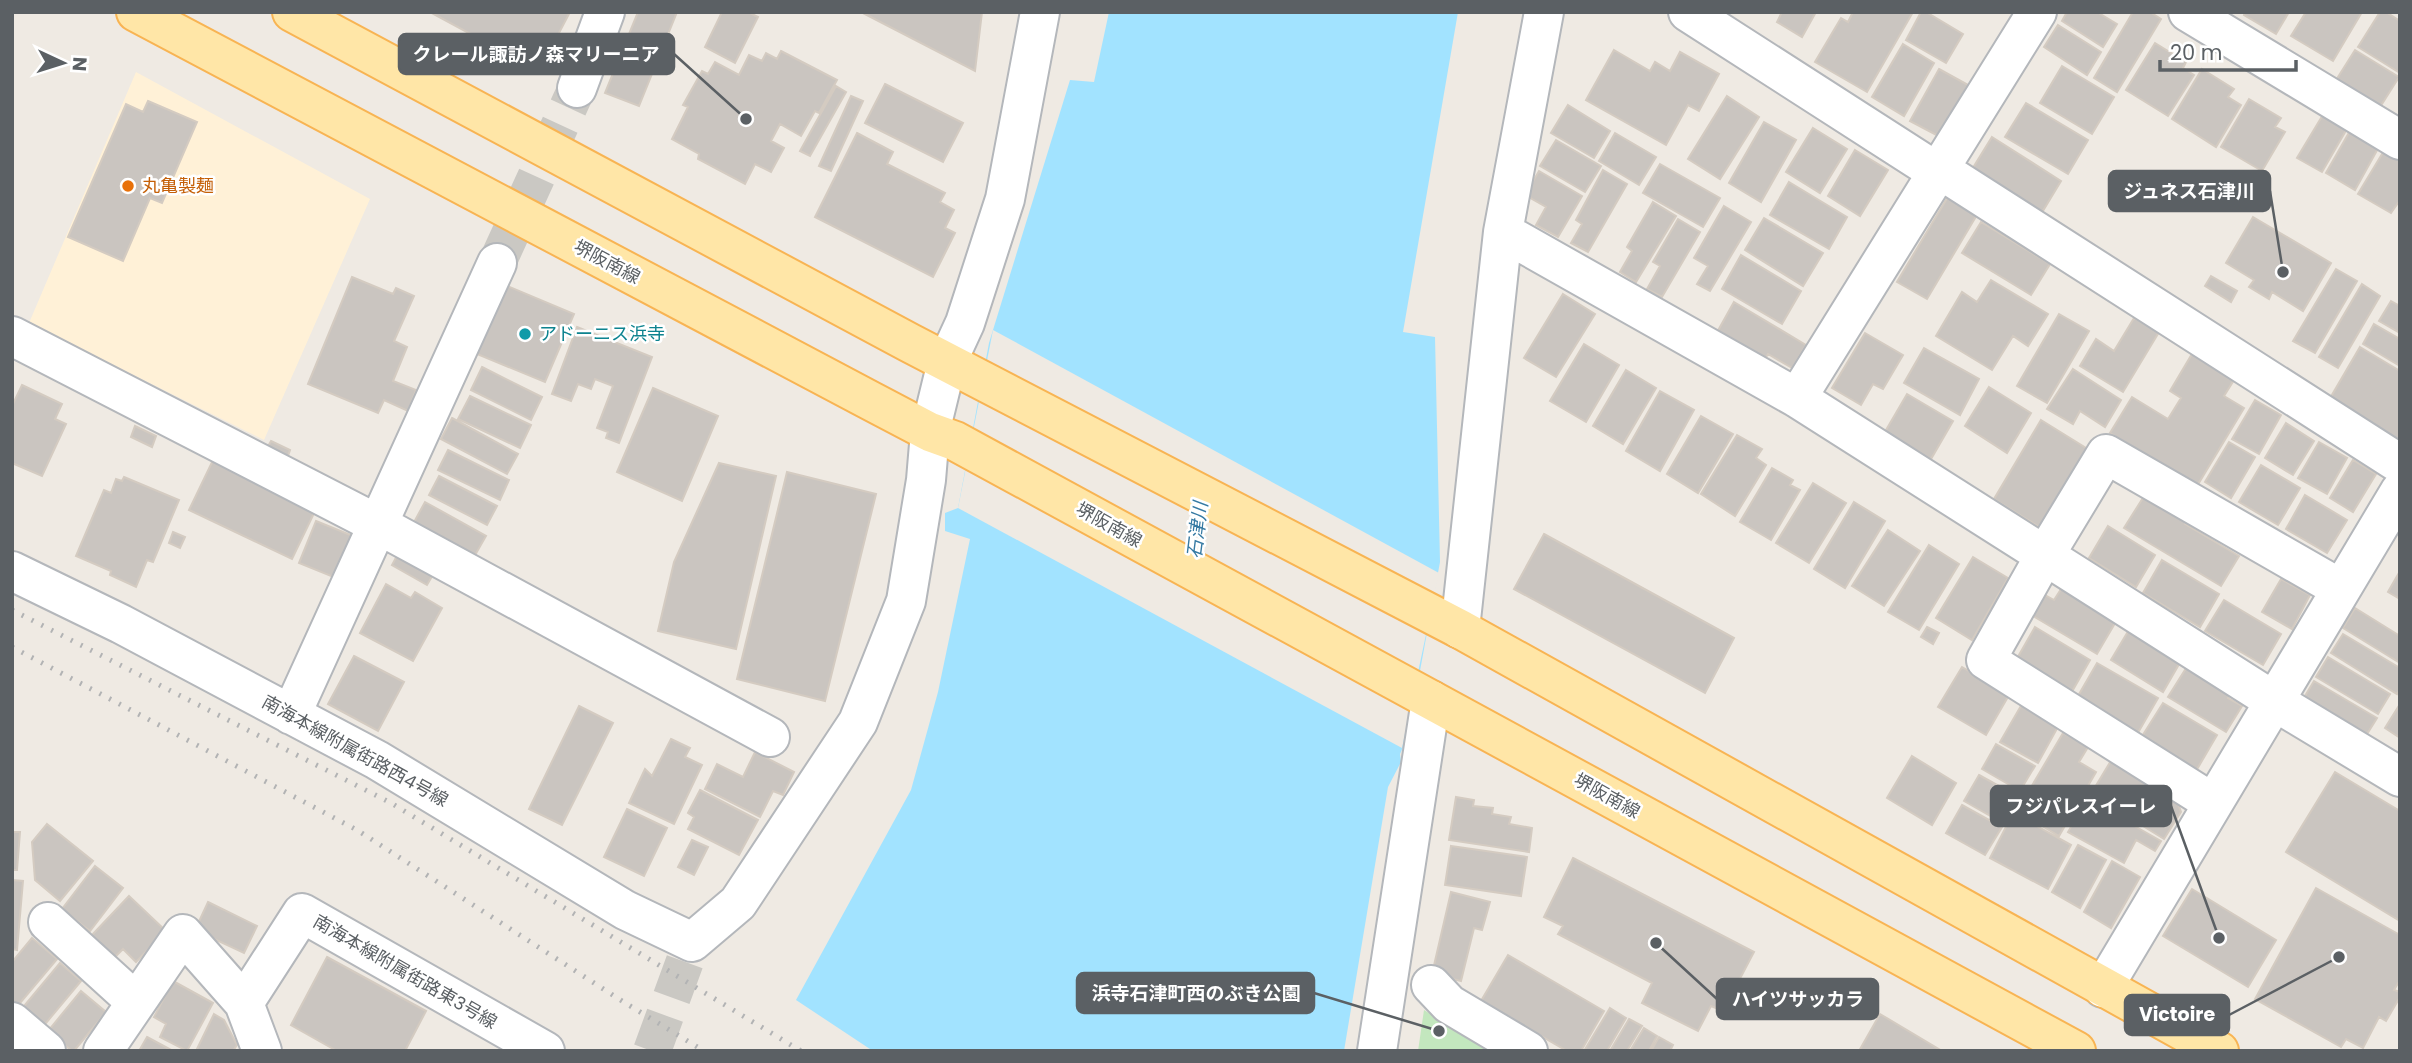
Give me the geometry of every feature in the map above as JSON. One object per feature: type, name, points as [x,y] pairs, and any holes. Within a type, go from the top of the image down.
[{"type":"main road","name":"堺阪南線","points":[[136,12],[943,437],[1423,696],[2058,1047]]},
{"type":"main road","points":[[292,12],[960,368],[1447,622],[2218,1051]]},
{"type":"street","points":[[577,88],[605,12]]},
{"type":"street","points":[[943,437],[960,368],[965,323],[1005,199],[1040,12]]},
{"type":"street","points":[[1447,622],[1503,232],[1544,12]]},
{"type":"street","points":[[1688,12],[2400,464]]},
{"type":"street","points":[[1797,398],[2037,12]]},
{"type":"street","points":[[2188,12],[2400,140]]},
{"type":"street","points":[[1503,232],[1797,398],[2274,701],[2400,777]]},
{"type":"street","points":[[291,715],[497,263]]},
{"type":"street","points":[[12,336],[379,525],[770,737]]},
{"type":"street","name":"南海本線附属街路西4号線","points":[[12,571],[121,624],[377,760],[625,910],[692,942],[738,903],[858,722],[906,601],[926,480],[943,437]]},
{"type":"street","points":[[2213,803],[1986,660],[2045,555],[2106,454],[2341,589]]},
{"type":"street","points":[[2103,988],[2400,491]]},
{"type":"street","points":[[1377,1051],[1423,696]]},
{"type":"street","name":"南海本線附属街路東3号線","points":[[244,1003],[302,913],[545,1051]]},
{"type":"street","points":[[48,922],[136,1002]]},
{"type":"street","points":[[103,1051],[183,934],[244,1003],[262,1051]]},
{"type":"street","points":[[1431,985],[1449,1004],[1528,1051]]},
{"type":"street","points":[[12,1022],[46,1051]]},
{"type":"shaded area","points":[[136,72],[370,199],[264,440],[29,323]]},
{"type":"green space","points":[[1424,1010],[1489,1051],[1418,1051]]},
{"type":"water","name":"石津川","points":[[1109,12],[1458,12],[1403,332],[1435,337],[1440,562],[1408,736],[1400,754],[1401,762],[1388,787],[1344,1051],[873,1051],[796,1000],[911,790],[938,692],[970,539],[945,531],[945,513],[958,508],[989,343],[1070,80],[1094,82]]},
{"type":"pier","points":[[993,330],[1439,573],[1402,748],[958,508]]},
{"type":"building","points":[[430,12],[570,12],[539,71]]},
{"type":"building","points":[[638,12],[677,12],[639,106],[605,93]]},
{"type":"building","points":[[722,12],[748,12],[758,17],[735,63],[705,47]]},
{"type":"building","points":[[861,12],[982,12],[975,71]]},
{"type":"building","points":[[1782,12],[1816,12],[1802,37],[1777,22]]},
{"type":"building","points":[[1853,12],[1913,12],[1867,92],[1815,62],[1841,18],[1848,22]]},
{"type":"building","points":[[1921,12],[1926,12],[1963,34],[1946,63],[1906,40]]},
{"type":"building","points":[[2067,12],[2097,12],[2117,24],[2103,47],[2062,21]]},
{"type":"building","points":[[2133,12],[2150,12],[2161,19],[2117,92],[2094,78]]},
{"type":"building","points":[[2245,12],[2289,12],[2276,34],[2244,15]]},
{"type":"building","points":[[2306,12],[2362,12],[2333,61],[2291,36]]},
{"type":"building","points":[[2380,12],[2386,12],[2400,21],[2400,73],[2358,47]]},
{"type":"building","points":[[2058,25],[2101,52],[2087,75],[2044,47]]},
{"type":"building","points":[[2155,43],[2186,62],[2183,68],[2194,75],[2168,116],[2126,90]]},
{"type":"building","points":[[1903,44],[1934,63],[1904,116],[1872,97]]},
{"type":"building","points":[[1614,50],[1650,71],[1655,62],[1670,71],[1680,52],[1719,74],[1699,111],[1688,105],[1666,145],[1586,100]]},
{"type":"building","points":[[2355,50],[2399,77],[2377,112],[2333,85]]},
{"type":"building","points":[[781,51],[837,80],[819,113],[815,111],[801,136],[780,124],[771,141],[784,148],[771,172],[755,164],[745,184],[698,159],[699,154],[672,139],[688,107],[683,105],[702,71],[708,74],[715,62],[739,75],[749,55],[762,61],[766,53],[777,59]]},
{"type":"building","points":[[2062,66],[2114,97],[2092,134],[2040,103]]},
{"type":"building","points":[[1939,69],[1968,85],[1940,137],[1910,121]]},
{"type":"building","points":[[2202,69],[2234,89],[2228,97],[2241,105],[2216,147],[2172,119]]},
{"type":"building","points":[[885,84],[963,123],[943,162],[865,123]]},
{"type":"building","points":[[836,86],[846,92],[810,156],[800,151]]},
{"type":"building","points":[[851,96],[863,101],[831,171],[819,166]]},
{"type":"building","points":[[1727,96],[1759,117],[1720,179],[1688,159]]},
{"type":"building","points":[[2249,99],[2281,118],[2275,127],[2285,132],[2262,171],[2221,147]]},
{"type":"building","points":[[148,101],[197,122],[162,203],[150,198],[123,261],[68,237],[126,104],[143,112]]},
{"type":"building","points":[[2026,103],[2088,140],[2068,174],[2005,137]]},
{"type":"building","points":[[1568,105],[1610,131],[1594,158],[1551,133]]},
{"type":"building","points":[[2324,113],[2348,127],[2322,172],[2297,158]]},
{"type":"building","points":[[1764,122],[1796,140],[1761,202],[1729,183]]},
{"type":"building","points":[[1813,128],[1847,149],[1820,193],[1786,172]]},
{"type":"building","points":[[2351,129],[2380,145],[2355,190],[2326,173]]},
{"type":"building","points":[[857,133],[893,152],[887,164],[945,193],[940,202],[954,210],[945,228],[955,233],[933,277],[815,217]]},
{"type":"building","points":[[1615,133],[1656,157],[1639,185],[1599,161]]},
{"type":"building","points":[[1992,137],[2061,181],[2041,214],[1971,171]]},
{"type":"building","points":[[1556,140],[1601,166],[1585,192],[1540,166]]},
{"type":"building","points":[[2385,149],[2400,158],[2400,200],[2391,213],[2358,194]]},
{"type":"building","points":[[1855,150],[1888,170],[1860,216],[1828,196]]},
{"type":"building","points":[[1660,164],[1720,198],[1703,227],[1643,193]]},
{"type":"building","points":[[1603,170],[1627,184],[1588,252],[1571,243],[1582,224],[1576,220]]},
{"type":"building","points":[[1539,171],[1582,196],[1558,237],[1536,225],[1546,207],[1525,195]]},
{"type":"building","points":[[1789,182],[1847,217],[1829,249],[1770,215]]},
{"type":"building","points":[[1949,195],[1978,213],[1927,299],[1897,282]]},
{"type":"building","points":[[1653,202],[1676,216],[1636,282],[1620,272],[1632,251],[1627,247]]},
{"type":"building","points":[[1724,206],[1751,222],[1710,291],[1697,284],[1708,266],[1694,258]]},
{"type":"building","points":[[2253,217],[2331,263],[2303,311],[2272,292],[2269,299],[2249,287],[2254,280],[2226,263]]},
{"type":"building","points":[[1764,218],[1823,253],[1803,286],[1745,250]]},
{"type":"building","points":[[1678,219],[1700,232],[1662,297],[1647,289],[1660,266],[1653,262]]},
{"type":"building","points":[[1981,222],[2050,264],[2031,295],[1962,253]]},
{"type":"building","points":[[1741,255],[1801,291],[1782,324],[1722,289]]},
{"type":"building","points":[[2336,269],[2357,281],[2315,353],[2293,341]]},
{"type":"building","points":[[2211,276],[2237,291],[2231,302],[2205,286]]},
{"type":"building","points":[[352,277],[393,294],[396,288],[414,296],[394,341],[407,347],[393,381],[416,390],[408,411],[384,400],[378,413],[308,384]]},
{"type":"building","points":[[1991,280],[2048,314],[2028,346],[2013,336],[1992,370],[1936,336],[1962,292],[1977,302]]},
{"type":"building","points":[[2362,284],[2380,296],[2338,368],[2319,357]]},
{"type":"building","name":"アドーニス浜寺","points":[[505,285],[574,314],[545,382],[477,354]]},
{"type":"building","points":[[1563,294],[1595,314],[1556,377],[1524,358]]},
{"type":"building","points":[[2391,301],[2400,306],[2400,333],[2379,321]]},
{"type":"building","points":[[1734,302],[1806,345],[1792,368],[1768,354],[1762,364],[1715,336]]},
{"type":"building","points":[[2059,314],[2089,331],[2047,403],[2017,386]]},
{"type":"building","points":[[2134,318],[2159,332],[2123,392],[2080,366],[2096,339],[2114,351]]},
{"type":"building","points":[[2374,324],[2400,339],[2400,366],[2363,344]]},
{"type":"building","points":[[577,327],[652,357],[619,443],[606,438],[608,432],[597,428],[613,386],[595,379],[591,389],[578,384],[571,401],[552,394]]},
{"type":"building","points":[[1865,333],[1903,355],[1883,389],[1873,384],[1861,405],[1832,388]]},
{"type":"building","points":[[1584,344],[1619,365],[1586,422],[1550,401]]},
{"type":"building","points":[[2360,347],[2400,371],[2400,442],[2329,400]]},
{"type":"building","points":[[1924,348],[1979,379],[1960,415],[1904,383]]},
{"type":"building","points":[[2192,354],[2234,380],[2224,396],[2244,408],[2197,486],[2110,433],[2132,397],[2168,419],[2181,398],[2170,391]]},
{"type":"building","points":[[482,367],[542,397],[531,420],[471,390]]},
{"type":"building","points":[[2073,369],[2121,400],[2105,427],[2080,411],[2073,424],[2047,409]]},
{"type":"building","points":[[1626,370],[1656,388],[1623,444],[1593,426]]},
{"type":"building","points":[[22,385],[62,404],[55,419],[66,424],[42,476],[12,463],[12,406]]},
{"type":"building","points":[[1989,387],[2031,413],[2007,453],[1965,426]]},
{"type":"building","points":[[653,388],[718,416],[682,501],[617,472]]},
{"type":"building","points":[[1660,391],[1694,410],[1660,471],[1626,451]]},
{"type":"building","points":[[1907,394],[1953,421],[1931,459],[1911,447],[1907,452],[1882,437]]},
{"type":"building","points":[[470,396],[531,425],[520,448],[458,419]]},
{"type":"building","points":[[2255,400],[2281,415],[2259,454],[2232,439]]},
{"type":"building","points":[[1701,416],[1733,434],[1698,493],[1667,474]]},
{"type":"building","points":[[452,418],[518,454],[507,474],[441,439]]},
{"type":"building","points":[[2041,420],[2091,451],[2044,530],[1994,499]]},
{"type":"building","points":[[2286,423],[2314,441],[2293,475],[2265,458]]},
{"type":"building","points":[[135,426],[156,436],[152,447],[131,437]]},
{"type":"building","points":[[1737,435],[1762,449],[1756,458],[1766,465],[1735,516],[1701,494]]},
{"type":"building","points":[[271,441],[290,450],[287,459],[266,450]]},
{"type":"building","points":[[2229,442],[2255,457],[2231,498],[2205,482]]},
{"type":"building","points":[[2319,442],[2347,458],[2327,494],[2298,478]]},
{"type":"building","points":[[448,450],[509,480],[500,500],[438,470]]},
{"type":"building","points":[[214,458],[317,507],[292,559],[189,510]]},
{"type":"building","points":[[2353,460],[2376,474],[2353,512],[2330,498]]},
{"type":"building","points":[[719,463],[776,476],[736,649],[658,631],[674,562]]},
{"type":"building","points":[[2261,465],[2300,488],[2278,525],[2239,502]]},
{"type":"building","points":[[1772,468],[1793,480],[1790,485],[1800,490],[1771,540],[1740,522]]},
{"type":"building","points":[[787,472],[876,494],[825,701],[737,679]]},
{"type":"building","points":[[439,476],[497,506],[487,525],[429,495]]},
{"type":"building","points":[[124,477],[179,500],[153,562],[147,560],[136,587],[110,575],[111,571],[76,556],[104,490],[111,493],[116,479],[122,481]]},
{"type":"building","points":[[1813,483],[1846,503],[1809,563],[1776,543]]},
{"type":"building","points":[[2146,493],[2188,519],[2185,524],[2239,556],[2221,586],[2124,528]]},
{"type":"building","points":[[2305,495],[2347,520],[2327,553],[2286,529]]},
{"type":"building","points":[[425,502],[486,536],[474,557],[413,524]]},
{"type":"building","points":[[1854,502],[1885,521],[1845,588],[1814,569]]},
{"type":"building","points":[[316,521],[353,536],[336,578],[299,563]]},
{"type":"building","points":[[2108,526],[2155,555],[2136,587],[2089,558]]},
{"type":"building","points":[[1888,530],[1920,551],[1884,606],[1852,586]]},
{"type":"building","points":[[173,532],[185,537],[180,548],[169,543]]},
{"type":"building","points":[[1544,534],[1734,638],[1705,693],[1514,589]]},
{"type":"building","points":[[1929,545],[1959,564],[1919,630],[1888,612]]},
{"type":"building","points":[[401,548],[437,568],[427,585],[392,565]]},
{"type":"building","points":[[1973,557],[2008,578],[1972,640],[1936,618]]},
{"type":"building","points":[[2162,560],[2219,594],[2200,627],[2143,593]]},
{"type":"building","points":[[2400,571],[2400,599],[2388,592]]},
{"type":"building","points":[[2281,579],[2310,595],[2292,629],[2262,612]]},
{"type":"building","points":[[386,584],[411,598],[415,592],[442,608],[413,661],[360,633]]},
{"type":"building","points":[[2063,586],[2118,618],[2097,654],[2033,616],[2045,595],[2054,600]]},
{"type":"building","points":[[2224,600],[2281,634],[2263,665],[2205,631]]},
{"type":"building","points":[[2355,608],[2400,636],[2400,663],[2343,628]]},
{"type":"building","points":[[1927,627],[1939,633],[1933,644],[1921,637]]},
{"type":"building","points":[[2035,627],[2090,660],[2070,695],[2015,662]]},
{"type":"building","points":[[2130,628],[2182,659],[2163,692],[2111,660]]},
{"type":"building","points":[[2343,634],[2400,668],[2400,689],[2397,694],[2331,653]]},
{"type":"building","points":[[354,656],[404,682],[378,731],[328,704]]},
{"type":"building","points":[[2328,657],[2390,694],[2378,714],[2316,677]]},
{"type":"building","points":[[2097,663],[2158,698],[2135,738],[2097,716],[2101,709],[2078,696]]},
{"type":"building","points":[[2188,665],[2231,691],[2228,698],[2242,706],[2226,732],[2168,697]]},
{"type":"building","points":[[1962,667],[2009,695],[1986,735],[1938,707]]},
{"type":"building","points":[[2314,681],[2377,718],[2364,739],[2302,701]]},
{"type":"building","points":[[2163,703],[2217,735],[2196,771],[2141,738]]},
{"type":"building","points":[[2022,704],[2059,725],[2038,763],[2000,742]]},
{"type":"building","points":[[2400,704],[2400,738],[2385,728]]},
{"type":"building","points":[[579,706],[613,723],[562,825],[529,809]]},
{"type":"building","points":[[2063,733],[2088,747],[2079,762],[2096,772],[2059,836],[2017,811]]},
{"type":"building","points":[[671,739],[690,748],[685,757],[702,765],[674,824],[629,803],[645,769],[652,776]]},
{"type":"building","points":[[1996,744],[2035,766],[2020,791],[1982,769]]},
{"type":"building","points":[[755,752],[794,772],[783,795],[773,791],[760,817],[705,789],[717,764],[743,777]]},
{"type":"building","points":[[1912,756],[1956,783],[1932,825],[1887,798]]},
{"type":"building","points":[[2112,759],[2176,798],[2181,812],[2164,839],[2091,794]]},
{"type":"building","points":[[2335,772],[2400,811],[2400,921],[2286,852]]},
{"type":"building","points":[[1979,775],[2017,796],[2003,823],[1964,801]]},
{"type":"building","points":[[700,790],[758,820],[739,855],[688,829],[694,817],[688,813]]},
{"type":"building","points":[[1456,797],[1474,800],[1473,806],[1493,808],[1492,814],[1511,817],[1509,824],[1532,828],[1529,852],[1449,840]]},
{"type":"building","points":[[2087,799],[2161,841],[2155,851],[2136,840],[2124,863],[2068,832]]},
{"type":"building","points":[[1962,805],[2002,827],[1985,855],[1946,833]]},
{"type":"building","points":[[627,809],[667,828],[644,876],[604,857]]},
{"type":"building","points":[[2013,813],[2071,845],[2048,889],[1990,858]]},
{"type":"building","points":[[47,824],[93,861],[60,901],[35,880],[32,842]]},
{"type":"building","points":[[12,832],[20,832],[17,870],[12,870]]},
{"type":"building","points":[[692,840],[708,847],[694,875],[678,867]]},
{"type":"building","points":[[2078,845],[2106,860],[2080,908],[2052,892]]},
{"type":"building","points":[[1451,846],[1527,857],[1521,896],[1445,885]]},
{"type":"building","points":[[1573,858],[1754,952],[1723,1011],[1711,1006],[1698,1031],[1642,1003],[1652,983],[1558,934],[1563,926],[1544,917]]},
{"type":"building","points":[[2112,861],[2140,877],[2111,928],[2084,912]]},
{"type":"building","points":[[95,866],[123,888],[90,931],[62,909]]},
{"type":"building","points":[[12,880],[23,881],[17,950],[12,949]]},
{"type":"building","points":[[2316,888],[2400,935],[2400,980],[2394,990],[2400,992],[2400,997],[2386,1021],[2379,1017],[2363,1048],[2346,1039],[2341,1047],[2255,999]]},
{"type":"building","points":[[2192,889],[2276,940],[2248,987],[2163,936]]},
{"type":"building","points":[[1451,892],[1490,902],[1482,930],[1474,928],[1461,981],[1432,974]]},
{"type":"building","points":[[129,896],[166,931],[136,962],[123,949],[115,957],[92,935]]},
{"type":"building","points":[[208,902],[257,926],[244,953],[195,930]]},
{"type":"building","points":[[32,938],[57,959],[15,1009],[12,1006],[12,962]]},
{"type":"building","points":[[1508,955],[1604,1011],[1581,1051],[1567,1051],[1481,1001]]},
{"type":"building","points":[[327,957],[426,1011],[405,1051],[337,1051],[291,1025]]},
{"type":"building","points":[[60,963],[81,981],[41,1029],[20,1011]]},
{"type":"building","points":[[173,981],[213,1003],[187,1051],[160,1037],[166,1024],[154,1017]]},
{"type":"building","points":[[81,991],[106,1012],[72,1051],[48,1031]]},
{"type":"building","points":[[1610,1008],[1626,1018],[1607,1051],[1584,1051]]},
{"type":"building","points":[[214,1014],[224,1020],[237,1045],[233,1051],[196,1051]]},
{"type":"building","points":[[1880,1014],[1942,1051],[1859,1051]]},
{"type":"building","points":[[1629,1019],[1642,1026],[1627,1051],[1610,1051]]},
{"type":"building","points":[[1644,1028],[1657,1036],[1649,1051],[1630,1051]]},
{"type":"building","points":[[147,1037],[173,1051],[139,1051]]},
{"type":"building","points":[[1659,1037],[1673,1045],[1670,1051],[1651,1051]]},
{"type":"tunnel","points":[[497,263],[577,88]]},
{"type":"tunnel","points":[[652,1051],[692,942]]},
{"type":"railway","points":[[12,610],[391,803],[801,1051]]},
{"type":"railway","points":[[12,647],[357,830],[704,1051]]},
{"type":"place","name":"クレール諏訪ノ森マリーニア","points":[[746,119]]},
{"type":"place","name":"丸亀製麺","points":[[128,186]]},
{"type":"place","name":"ジュネス石津川","points":[[2283,272]]},
{"type":"place","name":"アドーニス浜寺","points":[[525,334]]},
{"type":"place","name":"フジパレスイーレ","points":[[2219,938]]},
{"type":"place","name":"ハイツサッカラ","points":[[1656,943]]},
{"type":"place","name":"Victoire","points":[[2339,957]]},
{"type":"place","name":"浜寺石津町西のぶき公園","points":[[1439,1031]]}]
